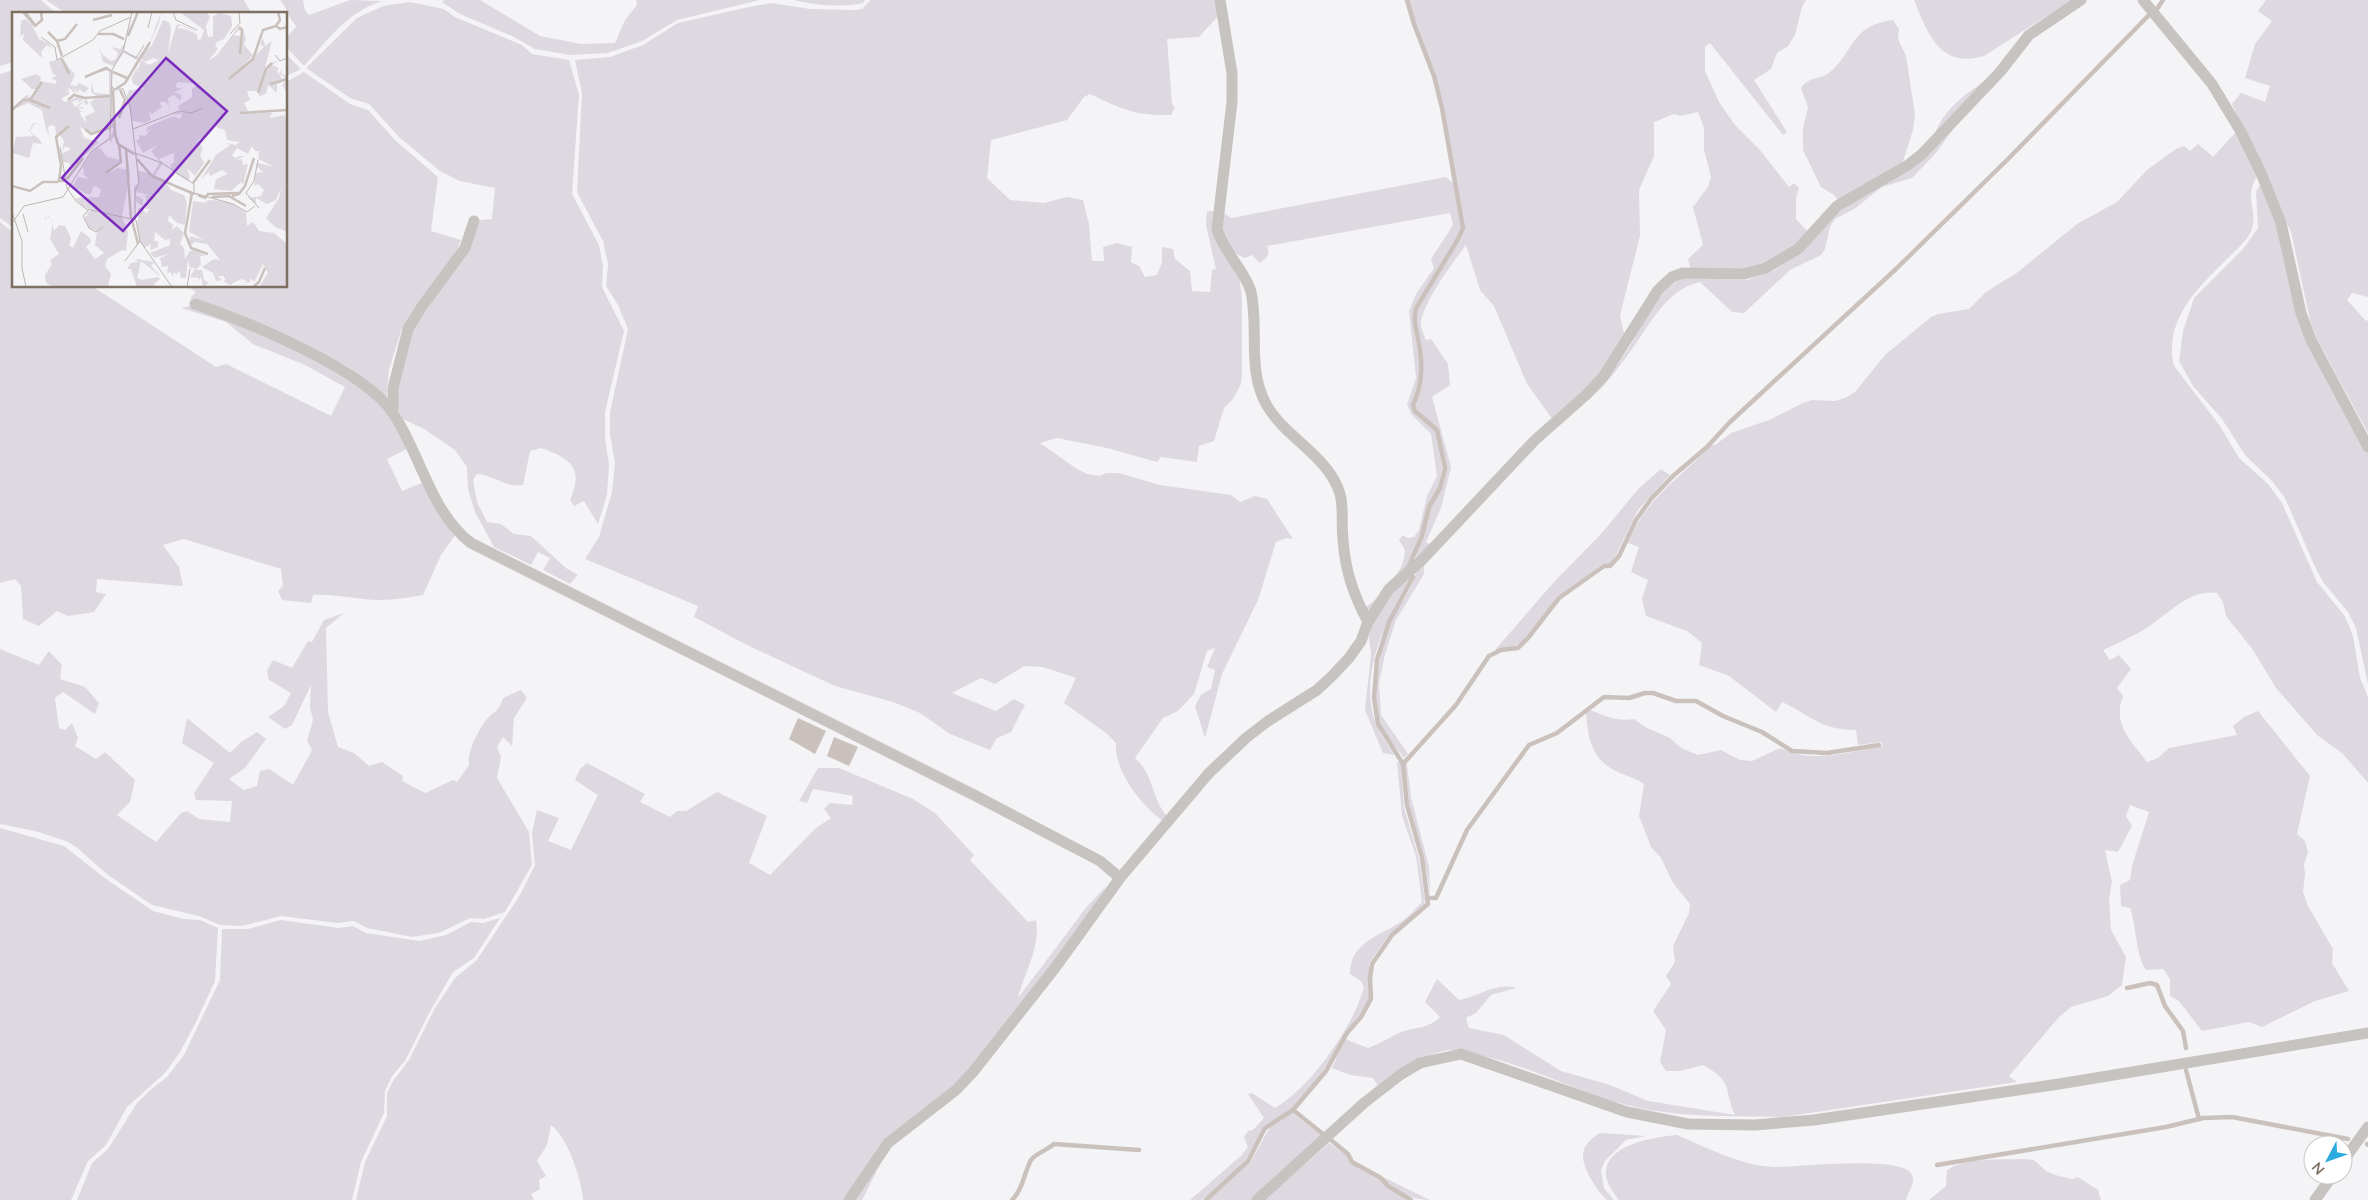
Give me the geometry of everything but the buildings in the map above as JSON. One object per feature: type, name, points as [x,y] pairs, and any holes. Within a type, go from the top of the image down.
[{"type":"street","points":[[1220,0],[1232,73],[1232,102],[1217,229],[1221,242],[1250,291],[1256,379],[1265,402],[1277,422],[1316,458],[1333,478],[1340,494],[1346,571],[1355,598],[1368,622]]},
{"type":"street","points":[[849,1200],[888,1143],[956,1090],[984,1060],[1055,968],[1120,878],[1228,754],[1268,721],[1317,690],[1349,658],[1361,641],[1368,622],[1389,589],[1421,560],[1535,440],[1586,395],[1602,376],[1650,300],[1672,277],[1695,272],[1744,274],[1766,268],[1798,249],[1838,206],[1908,165],[1922,154],[2000,72],[2029,36],[2081,0]]},
{"type":"street","points":[[2143,0],[2212,84],[2241,132],[2261,173],[2281,223],[2301,313],[2311,340],[2368,447]]},
{"type":"street","points":[[393,412],[393,388],[408,329],[423,304],[465,248],[474,221]]},
{"type":"street","points":[[195,304],[232,316],[340,369],[373,393],[393,412],[433,494],[462,536],[471,543],[1100,860],[1120,878]]},
{"type":"street","points":[[1257,1200],[1385,1086],[1420,1063],[1447,1056],[1461,1054],[1484,1060],[1627,1112],[1662,1120],[1704,1125],[1755,1125],[1814,1120],[2059,1084],[2368,1033]]},
{"type":"street","points":[[2353,1147],[2368,1127]]},
{"type":"street","points":[[2315,1200],[2326,1185]]},
{"type":"shaded area","points":[[0,0],[41,0],[55,12],[12,12],[12,63],[0,66]]},
{"type":"shaded area","points":[[46,0],[244,0],[251,12],[64,12]]},
{"type":"shaded area","points":[[280,0],[303,0],[305,10],[309,15],[350,0],[382,1],[358,12],[348,20],[304,66],[288,49],[288,36],[297,26],[291,20]]},
{"type":"shaded area","points":[[444,0],[480,0],[540,36],[581,44],[615,43],[625,20],[637,5],[636,0],[760,0],[677,20],[642,41],[608,53],[570,55],[535,49],[512,36],[460,14],[442,2]]},
{"type":"shaded area","points":[[794,0],[865,0],[863,3],[855,5],[837,6]]},
{"type":"shaded area","points":[[871,0],[1215,0],[1218,16],[1199,37],[1167,39],[1172,104],[1175,107],[1171,115],[1138,113],[1111,104],[1090,94],[1084,97],[1067,120],[991,140],[987,178],[1010,200],[1044,203],[1067,197],[1083,200],[1089,224],[1092,261],[1104,261],[1103,247],[1117,243],[1132,247],[1131,262],[1139,266],[1145,277],[1157,275],[1162,262],[1162,247],[1173,249],[1175,259],[1190,271],[1192,291],[1210,292],[1212,270],[1216,269],[1206,225],[1207,211],[1214,211],[1239,277],[1242,296],[1241,384],[1233,399],[1224,408],[1214,441],[1199,446],[1197,462],[1161,457],[1157,462],[1107,448],[1057,438],[1040,443],[1087,474],[1100,476],[1106,473],[1119,473],[1160,485],[1231,495],[1240,502],[1255,496],[1267,499],[1293,539],[1286,538],[1276,542],[1258,600],[1222,674],[1205,738],[1195,706],[1201,695],[1211,689],[1215,670],[1207,667],[1215,648],[1207,651],[1194,694],[1178,711],[1163,718],[1135,758],[1146,771],[1158,802],[1168,817],[1164,822],[1147,807],[1131,787],[1120,765],[1116,743],[1106,733],[1064,703],[1076,678],[1043,667],[1024,666],[995,684],[981,678],[952,693],[996,711],[1014,699],[1025,705],[1011,732],[997,738],[990,750],[950,734],[920,713],[893,702],[835,686],[749,646],[694,617],[698,606],[585,559],[599,537],[612,492],[615,463],[610,435],[610,412],[628,329],[618,305],[606,286],[608,264],[603,241],[577,192],[582,93],[575,60],[610,57],[643,45],[678,23],[749,7],[771,3],[810,9],[854,10],[862,9]]},
{"type":"shaded area","points":[[1408,0],[1806,0],[1802,7],[1795,35],[1788,46],[1777,53],[1771,69],[1754,80],[1787,132],[1783,135],[1710,43],[1705,47],[1705,71],[1719,102],[1735,125],[1760,150],[1789,187],[1794,183],[1799,188],[1796,198],[1796,219],[1809,233],[1796,247],[1748,272],[1691,270],[1688,259],[1703,245],[1693,207],[1708,187],[1711,177],[1704,150],[1704,128],[1698,112],[1681,116],[1674,114],[1654,122],[1654,156],[1639,190],[1640,236],[1620,315],[1625,338],[1599,375],[1553,420],[1527,384],[1494,306],[1480,290],[1466,245],[1433,293],[1421,322],[1426,340],[1431,339],[1448,364],[1450,385],[1432,397],[1451,467],[1441,508],[1426,542],[1431,545],[1413,564],[1424,536],[1431,506],[1441,488],[1446,468],[1438,429],[1417,410],[1415,405],[1422,382],[1423,369],[1422,350],[1415,319],[1418,307],[1459,242],[1464,226],[1443,108],[1435,75]]},
{"type":"shaded area","points":[[1914,0],[2072,0],[2069,6],[2056,10],[1984,56],[1969,59],[1956,58],[1938,46],[1925,25]]},
{"type":"shaded area","points":[[2266,0],[2368,0],[2368,297],[2352,293],[2347,300],[2366,321],[2368,320],[2368,433],[2317,339],[2310,320],[2291,232],[2232,104],[2241,93],[2265,102],[2270,86],[2245,78],[2255,44],[2272,21],[2258,11]]},
{"type":"shaded area","points":[[410,2],[444,9],[455,17],[522,45],[532,54],[569,60],[579,95],[572,194],[599,245],[603,266],[602,287],[624,331],[605,412],[605,438],[609,465],[607,495],[598,524],[584,501],[574,506],[570,500],[576,480],[572,466],[560,456],[541,448],[530,451],[523,485],[511,485],[477,474],[473,480],[477,502],[487,522],[501,524],[514,534],[531,536],[566,568],[578,575],[570,584],[543,570],[550,558],[538,552],[531,565],[494,547],[475,512],[468,489],[467,467],[455,450],[424,429],[403,419],[398,409],[398,388],[412,333],[476,232],[480,220],[492,219],[495,188],[460,181],[440,171],[399,137],[369,104],[350,98],[306,68],[357,18],[383,6]]},
{"type":"shaded area","points":[[1893,20],[1899,29],[1898,39],[1906,56],[1915,114],[1913,130],[1901,167],[1839,202],[1834,195],[1821,187],[1803,150],[1803,129],[1808,107],[1801,88],[1811,80],[1830,72],[1861,33],[1869,27]]},
{"type":"shaded area","points":[[288,56],[301,69],[288,75]]},
{"type":"shaded area","points":[[12,71],[12,227],[0,218],[0,74]]},
{"type":"shaded area","points":[[304,72],[350,104],[368,110],[396,141],[438,177],[431,231],[461,240],[457,250],[401,331],[389,370],[386,401],[351,369],[337,361],[233,312],[190,298],[196,292],[190,288],[288,288],[288,81]]},
{"type":"shaded area","points":[[1989,77],[1934,136],[1950,109]]},
{"type":"shaded area","points":[[1966,112],[1935,154],[1912,178],[1882,187],[1854,209],[1835,219],[1830,227],[1825,249],[1821,255],[1790,270],[1744,313],[1732,312],[1700,282],[1678,292],[1660,309],[1619,367],[1595,395],[1627,351],[1650,310],[1673,284],[1683,278],[1747,280],[1773,271],[1801,253],[1841,207],[1873,188]]},
{"type":"shaded area","points":[[2236,132],[2258,173],[2251,192],[2252,229],[2243,243],[2196,291],[2179,318],[2174,333],[2172,349],[2174,366],[2220,426],[2239,458],[2268,484],[2282,503],[2317,582],[2344,615],[2353,636],[2360,678],[2368,697],[2368,783],[2343,754],[2317,735],[2276,688],[2253,650],[2226,616],[2223,602],[2217,593],[2197,595],[2188,599],[2145,629],[2103,650],[2110,660],[2119,655],[2131,669],[2117,688],[2123,696],[2120,715],[2129,739],[2147,762],[2158,758],[2169,748],[2237,735],[2233,726],[2244,717],[2258,711],[2310,776],[2297,834],[2305,841],[2308,853],[2304,864],[2303,892],[2308,906],[2333,949],[2332,963],[2349,991],[2315,1001],[2262,1027],[2249,1022],[2202,1031],[2179,1001],[2170,996],[2170,979],[2163,969],[2146,970],[2140,956],[2130,908],[2121,906],[2120,885],[2130,880],[2132,866],[2149,812],[2130,805],[2126,816],[2132,826],[2118,852],[2105,850],[2112,882],[2109,899],[2111,930],[2126,957],[2122,985],[2108,996],[2071,1007],[2059,1017],[2009,1076],[2017,1082],[1783,1117],[1724,1116],[1665,1112],[1627,1105],[1591,1094],[1502,1061],[1458,1051],[1449,1050],[1432,1055],[1378,1086],[1373,1078],[1350,1075],[1332,1068],[1345,1039],[1368,1048],[1401,1032],[1431,1024],[1440,1017],[1425,1002],[1437,979],[1459,1000],[1494,988],[1508,987],[1516,988],[1491,995],[1476,1013],[1466,1018],[1469,1028],[1504,1035],[1561,1071],[1610,1085],[1648,1101],[1735,1115],[1724,1081],[1713,1071],[1703,1065],[1680,1071],[1666,1071],[1660,1062],[1666,1030],[1653,1011],[1671,984],[1666,976],[1675,962],[1673,946],[1689,913],[1690,904],[1673,883],[1661,858],[1651,847],[1639,816],[1644,784],[1611,768],[1597,756],[1590,741],[1586,713],[1590,710],[1617,719],[1634,719],[1647,728],[1670,738],[1681,748],[1698,755],[1721,750],[1740,760],[1752,761],[1780,748],[1792,753],[1817,756],[1882,746],[1882,742],[1858,745],[1856,730],[1833,728],[1825,725],[1782,702],[1776,712],[1729,676],[1699,665],[1702,643],[1687,631],[1646,616],[1642,599],[1648,580],[1631,572],[1639,547],[1628,543],[1636,526],[1654,500],[1711,445],[1715,445],[1731,433],[1769,420],[1803,403],[1812,400],[1835,401],[1845,398],[1855,392],[1885,355],[1931,317],[1969,309],[1986,292],[2018,272],[2077,224],[2117,202],[2147,170],[2176,149],[2184,146],[2190,151],[2198,144],[2213,157]]},
{"type":"shaded area","points":[[1446,177],[1453,183],[1461,229],[1456,241],[1414,307],[1413,315],[1420,370],[1413,400],[1413,409],[1422,420],[1436,431],[1442,468],[1438,488],[1428,508],[1421,536],[1407,565],[1409,570],[1368,614],[1364,607],[1378,597],[1401,567],[1405,550],[1399,540],[1403,535],[1407,538],[1414,537],[1419,530],[1427,496],[1437,476],[1431,434],[1412,415],[1407,405],[1416,378],[1409,311],[1416,294],[1434,268],[1431,259],[1453,225],[1450,213],[1267,246],[1268,256],[1260,263],[1252,255],[1245,258],[1231,250],[1227,245],[1223,234],[1222,212],[1231,218]]},
{"type":"shaded area","points":[[2260,185],[2277,221],[2297,314],[2368,452],[2368,684],[2356,628],[2348,612],[2323,582],[2285,498],[2272,481],[2245,455],[2222,419],[2193,386],[2179,361],[2183,331],[2194,298],[2243,249],[2258,228],[2256,191]]},
{"type":"shaded area","points":[[0,222],[12,231],[12,288],[95,288],[216,367],[226,364],[331,416],[345,387],[303,364],[253,344],[226,322],[181,308],[195,305],[340,370],[391,413],[407,449],[387,459],[402,491],[424,482],[456,534],[441,555],[423,595],[400,599],[376,600],[313,595],[311,603],[282,600],[278,591],[283,586],[281,569],[184,539],[163,545],[179,567],[183,586],[97,579],[96,592],[106,594],[94,612],[68,616],[57,611],[39,626],[23,619],[21,586],[15,579],[0,583]]},
{"type":"shaded area","points":[[1661,469],[1670,475],[1638,510],[1613,561],[1609,565],[1601,565],[1557,597],[1522,642],[1512,648],[1495,650],[1554,582],[1601,534],[1639,488]]},
{"type":"shaded area","points":[[1424,566],[1424,574],[1396,620],[1385,654],[1379,683],[1381,715],[1408,754],[1404,758],[1387,735],[1379,719],[1376,696],[1378,669],[1384,642],[1392,620],[1409,591],[1416,572]]},
{"type":"shaded area","points":[[1410,574],[1411,578],[1393,610],[1378,645],[1370,682],[1374,718],[1380,733],[1394,755],[1383,753],[1365,710],[1371,654],[1369,637],[1374,620],[1391,594]]},
{"type":"shaded area","points":[[344,613],[326,628],[328,712],[338,747],[354,753],[369,766],[382,762],[403,776],[402,781],[425,793],[453,780],[457,782],[469,765],[471,748],[480,729],[498,709],[503,698],[521,690],[527,698],[514,718],[512,746],[503,737],[497,747],[501,757],[497,778],[529,832],[532,865],[505,912],[484,919],[470,918],[439,933],[412,937],[367,928],[354,921],[337,923],[281,916],[242,926],[220,925],[199,916],[152,905],[108,875],[76,847],[66,841],[35,831],[0,824],[0,649],[39,665],[49,651],[62,665],[60,679],[85,687],[99,703],[95,714],[63,692],[55,698],[59,728],[65,730],[72,723],[78,738],[75,746],[96,759],[105,752],[135,780],[130,802],[117,815],[156,842],[181,813],[187,811],[199,819],[230,822],[232,801],[196,800],[194,793],[214,763],[182,743],[187,718],[230,753],[241,742],[257,732],[266,739],[245,768],[229,779],[244,790],[257,786],[260,771],[269,769],[293,785],[312,750],[307,741],[313,720],[310,707],[311,685],[292,725],[285,729],[268,717],[284,706],[291,693],[269,680],[267,671],[273,660],[292,668],[308,641],[312,642],[324,620]]},
{"type":"shaded area","points":[[798,718],[826,731],[815,754],[789,739]]},
{"type":"shaded area","points":[[834,737],[858,747],[849,766],[827,756]]},
{"type":"shaded area","points":[[1397,762],[1401,763],[1404,807],[1419,859],[1425,900],[1424,905],[1389,935],[1369,964],[1369,1000],[1345,1033],[1336,1052],[1309,1091],[1291,1110],[1268,1123],[1246,1159],[1218,1188],[1202,1200],[1190,1200],[1242,1155],[1248,1147],[1244,1137],[1248,1131],[1253,1130],[1264,1118],[1248,1094],[1252,1093],[1275,1108],[1302,1086],[1329,1055],[1351,1020],[1364,987],[1361,981],[1350,974],[1351,963],[1360,948],[1366,942],[1402,921],[1422,902],[1416,856],[1402,816]]},
{"type":"shaded area","points":[[587,763],[645,794],[640,802],[670,817],[677,811],[686,811],[717,792],[767,816],[749,863],[770,875],[816,828],[831,818],[824,809],[830,803],[852,805],[853,796],[813,789],[807,803],[799,801],[818,768],[839,768],[913,799],[935,813],[974,855],[970,860],[1028,922],[1036,920],[1037,930],[1034,950],[1018,998],[1085,909],[1106,886],[1086,921],[972,1071],[903,1126],[847,1200],[583,1200],[580,1181],[573,1159],[563,1139],[551,1125],[547,1145],[537,1161],[546,1176],[539,1180],[540,1189],[531,1194],[534,1200],[356,1200],[365,1162],[387,1116],[387,1093],[393,1081],[409,1060],[435,1008],[455,978],[477,960],[520,895],[535,865],[532,833],[537,810],[559,818],[548,841],[571,850],[598,795],[575,780],[580,769]]},
{"type":"shaded area","points":[[1407,764],[1411,797],[1429,867],[1430,896],[1426,870],[1410,809],[1405,765]]},
{"type":"shaded area","points":[[0,828],[64,846],[106,879],[153,911],[184,919],[200,920],[218,928],[215,981],[180,1052],[165,1073],[127,1107],[106,1145],[88,1161],[71,1200],[0,1200]]},
{"type":"shaded area","points":[[500,918],[474,958],[453,972],[428,1015],[405,1061],[392,1076],[385,1091],[384,1113],[361,1162],[352,1200],[77,1200],[92,1163],[108,1149],[137,1103],[167,1077],[184,1055],[220,980],[222,929],[248,929],[281,920],[339,928],[353,926],[366,933],[420,941],[446,935],[471,922],[483,923]]},
{"type":"shaded area","points":[[1292,1113],[1322,1136],[1251,1200],[1209,1200],[1251,1161],[1270,1127]]},
{"type":"shaded area","points":[[1600,1133],[1646,1136],[1626,1140],[1605,1161],[1601,1170],[1604,1188],[1614,1200],[1607,1200],[1599,1191],[1591,1179],[1583,1160],[1587,1144]]},
{"type":"shaded area","points":[[1677,1135],[1725,1156],[1762,1166],[1885,1164],[1900,1167],[1910,1172],[1913,1182],[1906,1200],[1619,1200],[1608,1184],[1606,1170],[1610,1160],[1619,1151],[1632,1144]]},
{"type":"shaded area","points":[[1329,1143],[1347,1155],[1350,1163],[1380,1180],[1407,1200],[1264,1200]]},
{"type":"shaded area","points":[[883,1159],[862,1200],[855,1200]]},
{"type":"shaded area","points":[[1983,1160],[2034,1160],[2046,1171],[2055,1175],[2072,1179],[2078,1177],[2098,1190],[2101,1200],[1929,1200],[1946,1186],[1947,1170],[1955,1166]]},
{"type":"shaded area","points":[[1383,1177],[1430,1200],[1423,1200],[1404,1194]]},
{"type":"waterway","points":[[1407,0],[1434,76],[1442,108],[1463,228],[1415,312],[1415,324],[1421,356],[1421,373],[1419,389],[1413,405],[1415,411],[1437,430],[1445,468],[1440,488],[1429,507],[1422,536],[1409,566]]},
{"type":"waterway","points":[[2157,9],[2163,0]]},
{"type":"waterway","points":[[1403,764],[1456,705],[1489,656],[1501,650],[1518,648],[1559,598],[1604,566],[1610,566],[1619,556],[1636,520],[1651,499],[1673,476],[1707,447],[1730,422],[1896,269],[2008,159],[2151,13]]},
{"type":"waterway","points":[[1206,1200],[1248,1161],[1265,1128],[1293,1110],[1326,1071],[1347,1033],[1361,1017],[1371,999],[1370,978],[1372,964],[1392,935],[1428,904],[1422,858],[1407,805],[1403,764],[1378,724],[1374,698],[1377,660],[1389,622],[1413,577]]},
{"type":"waterway","points":[[1428,898],[1436,898],[1467,830],[1529,745],[1557,733],[1604,697],[1629,698],[1645,693],[1653,693],[1676,701],[1696,701],[1723,716],[1762,732],[1792,751],[1827,753],[1879,745]]},
{"type":"waterway","points":[[2127,988],[2150,983],[2157,985],[2165,1006],[2183,1031],[2186,1048]]},
{"type":"waterway","points":[[2186,1070],[2199,1119]]},
{"type":"waterway","points":[[1293,1110],[1323,1134]]},
{"type":"waterway","points":[[1937,1165],[2166,1127],[2203,1118],[2232,1117],[2327,1135]]},
{"type":"waterway","points":[[1331,1140],[1348,1154],[1352,1162],[1381,1178],[1388,1186],[1411,1200]]},
{"type":"waterway","points":[[1012,1200],[1019,1191],[1031,1160],[1054,1144],[1139,1150]]}]
